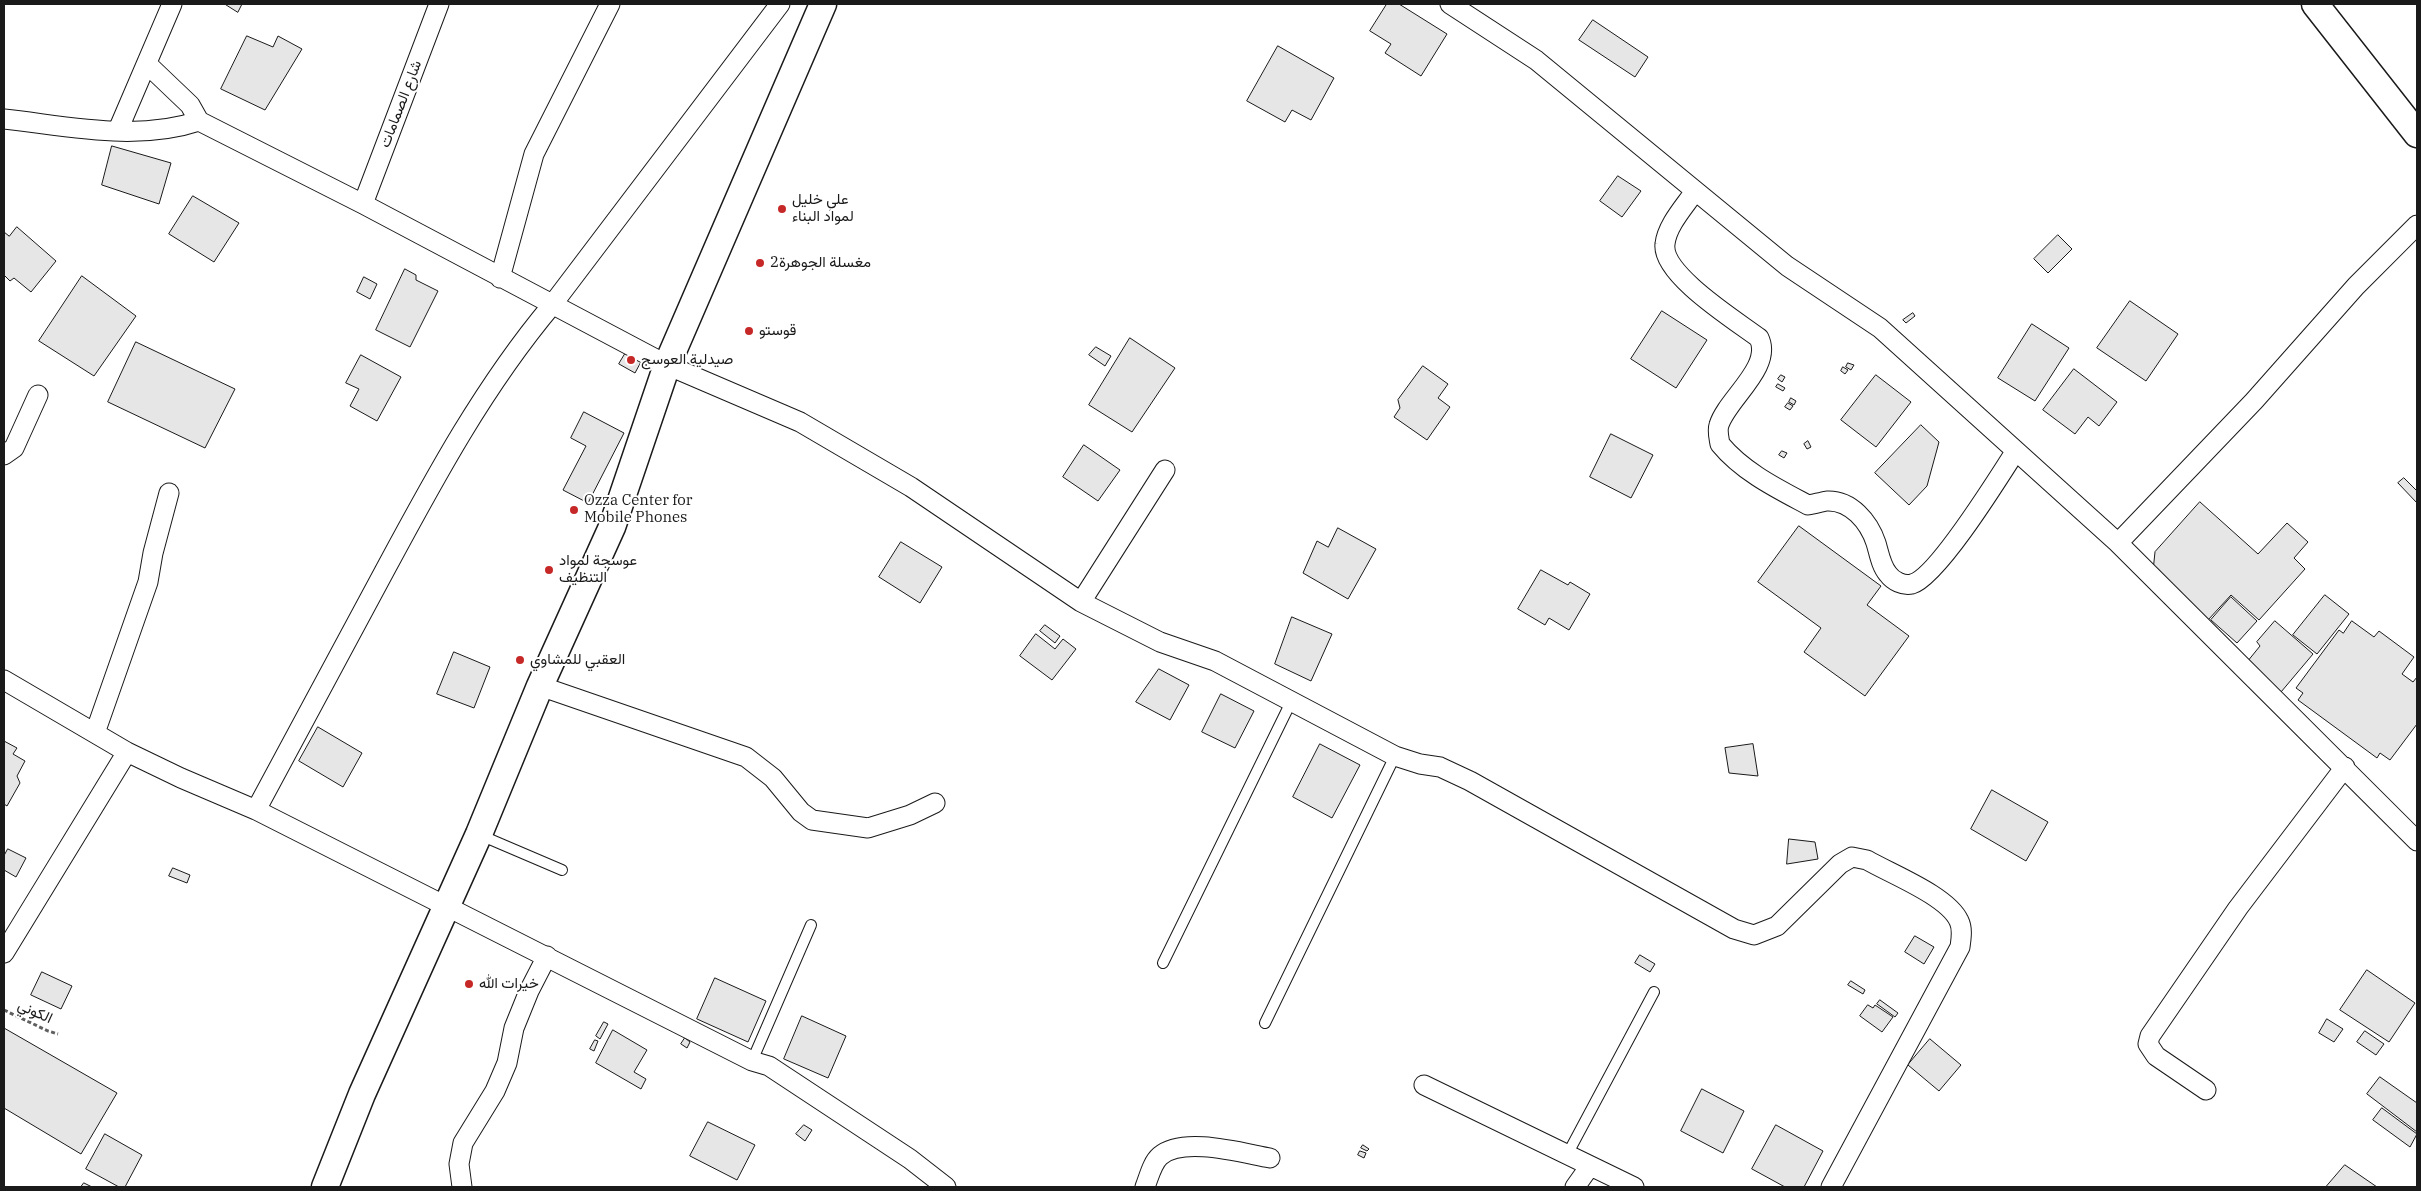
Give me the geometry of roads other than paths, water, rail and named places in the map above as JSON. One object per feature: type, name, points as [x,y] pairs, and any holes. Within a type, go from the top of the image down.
[{"type":"street","points":[[118,130],[172,4]]},
{"type":"street","name":"شارع الصمامات","points":[[363,204],[439,4]]},
{"type":"street","points":[[500,278],[534,154],[610,4]]},
{"type":"street","points":[[256,810],[433,480],[479,404],[520,343],[552,305],[780,4]]},
{"type":"street","points":[[325,1187],[362,1094],[479,834],[540,686],[612,527],[667,365],[823,4]]},
{"type":"street","points":[[1450,4],[1536,60],[1787,266],[1880,328],[2118,544],[2345,767],[2417,841]]},
{"type":"street","points":[[2315,4],[2417,134]]},
{"type":"street","points":[[147,64],[190,105],[199,121],[363,204],[667,365],[800,422],[911,487],[1081,602],[1160,642],[1214,661],[1292,700],[1395,756],[1420,764],[1440,767],[1470,782],[1734,929],[1754,934],[1777,926],[1840,864],[1852,857],[1866,860],[1946,905],[1959,920],[1962,934],[1960,948],[1831,1187]]},
{"type":"street","points":[[4,119],[82,131],[158,130],[180,127],[199,121]]},
{"type":"street","points":[[1695,191],[1670,229],[1665,242],[1665,255],[1672,266],[1693,288],[1759,338],[1762,346],[1758,364],[1719,424],[1720,444],[1736,461],[1808,505],[1827,501],[1851,507],[1862,516],[1869,528],[1884,569],[1889,576],[1903,584],[1910,584],[1917,581],[1928,571],[1965,528],[2015,452]]},
{"type":"street","points":[[2118,544],[2254,401],[2356,286],[2417,225]]},
{"type":"street","points":[[4,455],[14,448],[38,396]]},
{"type":"street","points":[[1081,602],[1165,470]]},
{"type":"street","points":[[95,733],[148,582],[153,552],[169,493]]},
{"type":"street","points":[[4,680],[127,752],[181,778],[256,810],[752,1061],[768,1066],[910,1159],[946,1187]]},
{"type":"street","points":[[540,686],[746,757],[773,778],[800,812],[812,820],[868,828],[910,815],[935,803]]},
{"type":"street","points":[[4,953],[127,752]]},
{"type":"street","points":[[2206,1090],[2156,1056],[2148,1044],[2150,1036],[2238,908],[2345,767]]},
{"type":"street","points":[[469,1186],[459,1164],[463,1144],[495,1091],[507,1063],[517,1021],[529,991],[547,956]]},
{"type":"street","points":[[1424,1085],[1634,1187]]},
{"type":"street","points":[[1145,1187],[1156,1161],[1161,1155],[1188,1145],[1270,1158]]},
{"type":"street","points":[[1575,1187],[1590,1166]]},
{"type":"lane","points":[[1163,963],[1292,700]]},
{"type":"lane","points":[[1264,1023],[1395,756]]},
{"type":"lane","points":[[479,834],[562,870]]},
{"type":"lane","points":[[752,1061],[811,925]]},
{"type":"lane","points":[[1567,1155],[1654,992]]},
{"type":"place","name":"علي خليل لمواد البناء","points":[[782,209]]},
{"type":"place","name":"مغسلة الجوهرة2","points":[[760,263]]},
{"type":"place","name":"قوستو","points":[[749,331]]},
{"type":"place","name":"صيدلية العوسج","points":[[631,360]]},
{"type":"place","name":"Ozza Center for Mobile Phones","points":[[574,510]]},
{"type":"place","name":"عوسجة لمواد التنظيف","points":[[549,570]]},
{"type":"place","name":"العقبي للمشاوي","points":[[520,660]]},
{"type":"place","name":"خيرات الله","points":[[469,984]]}]
